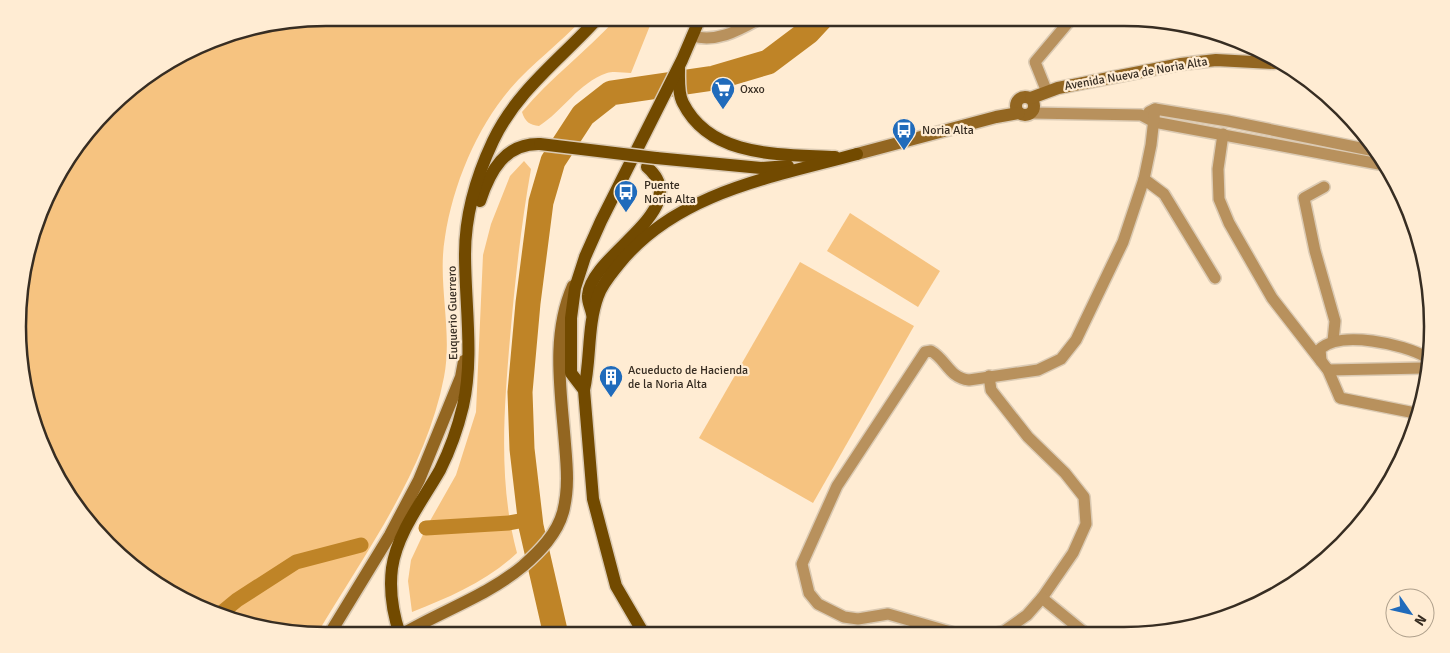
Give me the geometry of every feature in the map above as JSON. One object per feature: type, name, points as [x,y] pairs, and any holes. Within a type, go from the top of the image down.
[{"type":"main road","name":"Euquerio Guerrero","points":[[398,627],[393,613],[392,568],[400,542],[441,467],[454,435],[468,375],[466,244],[470,211],[478,180],[493,142],[507,116],[528,88],[590,26]]},
{"type":"main road","points":[[416,627],[476,597],[527,563],[547,542],[560,521],[568,477],[558,365],[564,311],[601,221],[659,108],[696,26]]},
{"type":"main road","name":"Avenida Nueva de Noria Alta","points":[[1031,98],[1058,88],[1181,64],[1216,60],[1267,63]]},
{"type":"main road","points":[[680,63],[682,102],[704,128],[736,147],[756,152],[835,157]]},
{"type":"main road","points":[[640,627],[616,586],[605,552],[591,491],[584,390],[589,370],[588,346],[592,316],[598,294],[610,276],[633,248],[672,217],[726,191],[996,116],[1025,113],[1034,107],[1031,98],[1022,96],[996,116]]},
{"type":"main road","points":[[1017,100],[1016,108],[1025,113]]},
{"type":"main road","points":[[466,244],[484,189],[498,164],[516,147],[525,143],[585,148],[656,158],[768,168],[857,154]]},
{"type":"main road","points":[[585,148],[626,156],[647,167],[655,174],[659,182],[658,202],[644,226],[615,252],[593,282],[588,295],[592,316]]},
{"type":"main road","points":[[584,390],[571,373],[570,318],[575,288],[586,257]]},
{"type":"main road","points":[[334,627],[390,535],[419,480],[461,377],[467,344]]},
{"type":"street","points":[[692,36],[702,39],[728,36],[746,26]]},
{"type":"street","points":[[1047,92],[1035,62],[1065,26]]},
{"type":"street","points":[[1025,113],[1141,115],[1155,109],[1228,121],[1365,149]]},
{"type":"street","points":[[931,627],[888,614],[858,619],[844,618],[818,604],[809,593],[802,564],[837,486],[925,352],[931,351],[938,355],[948,370],[962,379],[1038,370],[1061,360],[1076,340],[1122,242],[1144,179],[1155,109]]},
{"type":"street","points":[[1141,115],[1154,122],[1375,163]]},
{"type":"street","points":[[1223,134],[1218,169],[1219,199],[1229,223],[1272,298],[1324,366],[1340,398],[1411,412]]},
{"type":"street","points":[[1144,179],[1164,194],[1215,278]]},
{"type":"street","points":[[1324,187],[1304,198],[1315,251],[1335,321],[1333,341]]},
{"type":"street","points":[[1324,366],[1320,349],[1333,341],[1361,339],[1422,354]]},
{"type":"street","points":[[1324,366],[1421,368]]},
{"type":"street","points":[[989,376],[991,390],[1028,437],[1065,473],[1084,497],[1086,524],[1074,553],[1042,598],[1027,615],[1010,627]]},
{"type":"street","points":[[1042,598],[1078,627]]},
{"type":"shaded area","points":[[326,26],[575,26],[510,89],[487,122],[460,178],[449,217],[443,254],[447,342],[444,377],[435,412],[409,478],[374,542],[321,627],[268,621],[249,617],[212,604],[176,587],[144,565],[114,539],[88,509],[66,477],[42,423],[32,385],[27,346],[27,307],[36,249],[49,212],[66,176],[88,144],[114,114],[144,88],[176,66],[230,42],[268,32]]},
{"type":"shaded area","points":[[609,26],[650,26],[631,73],[607,73],[579,90],[556,113],[539,126],[528,122],[522,112],[544,88]]},
{"type":"shaded area","points":[[524,161],[531,169],[516,274],[508,365],[504,446],[507,500],[517,553],[481,580],[412,612],[408,581],[411,560],[426,528],[456,475],[476,412],[483,255],[491,224],[510,176]]},
{"type":"shaded area","points":[[850,213],[940,271],[918,307],[827,251]]},
{"type":"shaded area","points":[[800,262],[914,326],[813,503],[699,438]]},
{"type":"waterway","points":[[554,627],[531,526],[522,449],[520,392],[528,303],[541,202],[553,161],[583,115],[611,93],[714,78],[768,62],[814,26]]},
{"type":"waterway","points":[[426,528],[509,523],[530,519]]},
{"type":"waterway","points":[[226,609],[296,562],[361,545]]},
{"type":"place","name":"Oxxo","points":[[723,110]]},
{"type":"place","name":"Noria Alta","points":[[904,151]]},
{"type":"place","name":"Puente Noria Alta","points":[[626,213]]},
{"type":"place","name":"Acueducto de Hacienda de la Noria Alta","points":[[611,398]]}]
